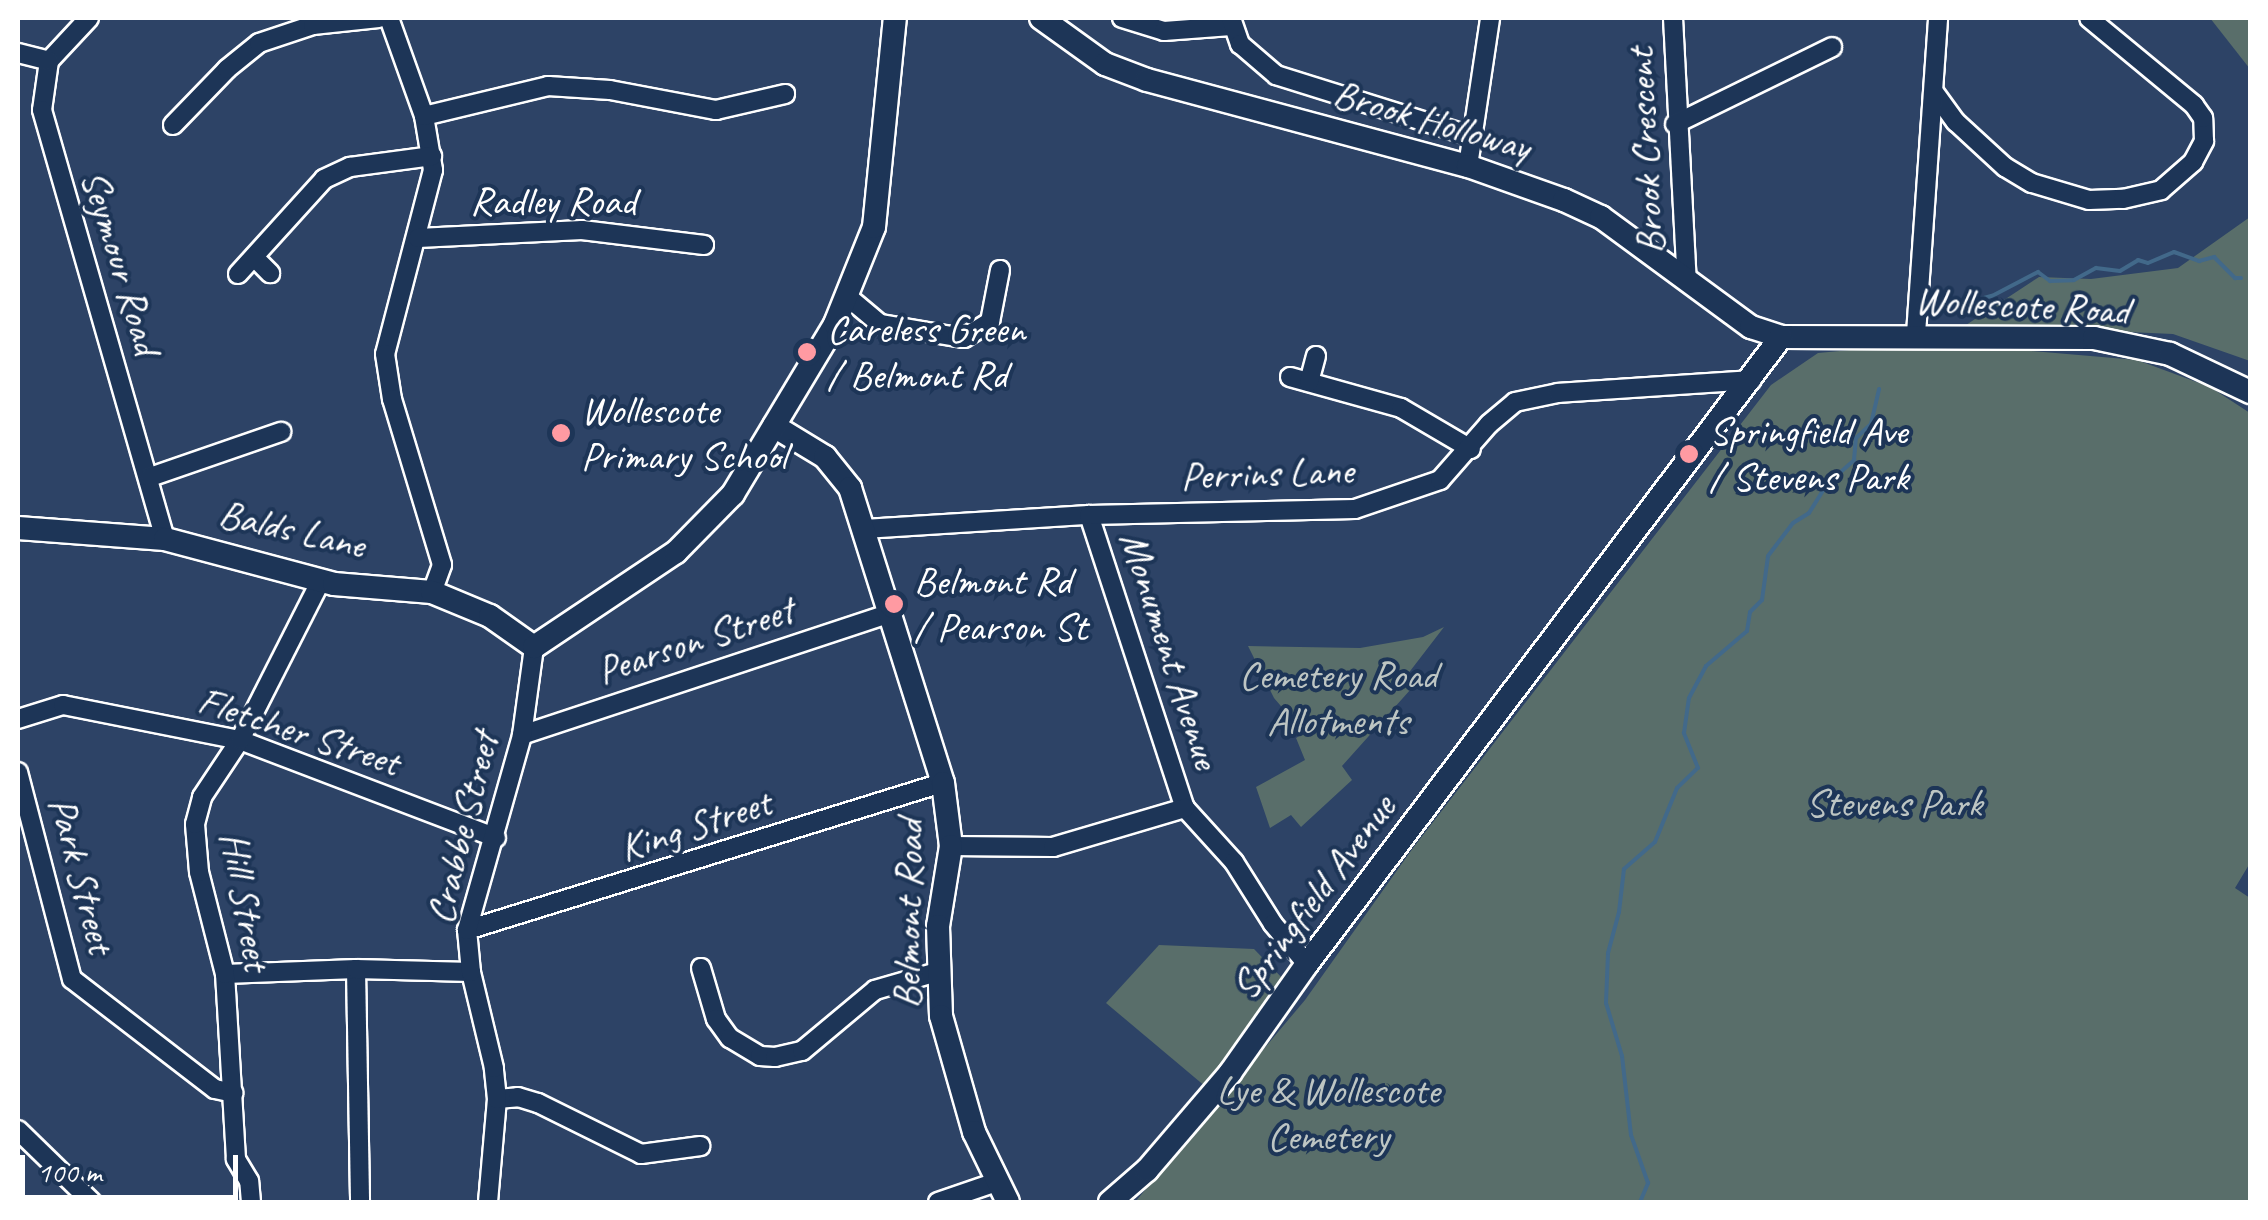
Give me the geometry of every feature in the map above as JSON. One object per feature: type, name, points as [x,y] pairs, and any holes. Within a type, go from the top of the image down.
[{"type":"street","points":[[18,53],[49,61],[88,18]]},
{"type":"street","points":[[200,126],[180,118],[241,56],[276,35],[313,25],[379,18]]},
{"type":"street","points":[[390,18],[424,116],[434,170],[386,354],[392,399],[442,565],[432,592]]},
{"type":"street","points":[[534,647],[676,552],[734,494],[850,298],[874,228],[895,18]]},
{"type":"street","name":"Brook Holloway","points":[[1042,18],[1105,64],[1147,80],[1468,166],[1602,217],[1752,327],[1781,337]]},
{"type":"street","points":[[1122,18],[1164,31],[1231,22],[1248,53],[1276,75],[1472,136]]},
{"type":"street","points":[[1468,166],[1490,18]]},
{"type":"street","name":"Brook Crescent","points":[[1672,18],[1675,124],[1687,280]]},
{"type":"street","points":[[1916,334],[1938,18]]},
{"type":"street","points":[[1934,92],[1980,144],[2032,183],[2089,200],[2123,199],[2161,190],[2193,162],[2204,141],[2203,118],[2194,105],[2089,18]]},
{"type":"street","points":[[1675,124],[1824,57]]},
{"type":"street","name":"Seymour Road","points":[[49,61],[43,88],[45,133],[150,476],[164,538]]},
{"type":"street","points":[[424,116],[548,86],[610,90],[716,110],[776,102]]},
{"type":"street","points":[[238,274],[281,222],[336,172],[432,156]]},
{"type":"street","name":"Radley Road","points":[[418,238],[582,230],[693,248]]},
{"type":"street","points":[[254,257],[270,273]]},
{"type":"street","points":[[850,298],[880,324],[964,338],[990,322],[1000,270]]},
{"type":"street","name":"Wollescote Road","points":[[1781,337],[1916,334],[2094,338],[2170,354],[2250,392]]},
{"type":"street","name":"Springfield Avenue","points":[[1110,1202],[1147,1170],[1212,1095],[1781,337]]},
{"type":"street","points":[[1309,382],[1316,356]]},
{"type":"street","points":[[1290,376],[1400,408],[1472,449]]},
{"type":"street","name":"Perrins Lane","points":[[864,530],[1089,515],[1355,509],[1440,480],[1472,449],[1488,424],[1515,402],[1558,393],[1752,380]]},
{"type":"street","name":"Belmont Road","points":[[774,426],[832,465],[850,488],[943,783],[951,846],[938,926],[938,972],[951,1060],[974,1132],[1002,1192]]},
{"type":"street","points":[[150,476],[281,432]]},
{"type":"street","name":"Monument Avenue","points":[[1089,515],[1185,808],[1234,862],[1273,924],[1307,964]]},
{"type":"street","name":"Balds Lane","points":[[18,528],[164,538],[321,580],[432,592],[490,616],[534,647]]},
{"type":"street","name":"Hill Street","points":[[251,1202],[249,1181],[236,1159],[225,974],[199,872],[195,824],[202,797],[240,740],[321,580]]},
{"type":"street","name":"Pearson Street","points":[[522,734],[891,613]]},
{"type":"street","name":"Crabbe Street","points":[[488,1202],[496,1099],[486,1023],[471,972],[467,930],[496,838],[522,734],[534,647]]},
{"type":"street","name":"Fletcher Street","points":[[18,719],[63,705],[240,740],[496,838]]},
{"type":"street","name":"Park Street","points":[[18,772],[72,978],[215,1089],[234,1094]]},
{"type":"street","name":"King Street","points":[[467,930],[943,783]]},
{"type":"street","name":"Monument Avenue","points":[[951,846],[1053,847],[1185,808]]},
{"type":"street","points":[[702,968],[716,1019],[730,1038],[760,1056],[775,1057],[802,1051],[875,990],[938,972]]},
{"type":"street","points":[[225,974],[356,969],[471,972]]},
{"type":"street","points":[[356,969],[360,1202]]},
{"type":"street","points":[[496,1099],[518,1097],[538,1103],[641,1154],[700,1146]]},
{"type":"street","points":[[18,1130],[92,1202]]},
{"type":"street","points":[[938,1202],[1002,1192]]},
{"type":"green space","points":[[2210,18],[2250,18],[2250,69]]},
{"type":"green space","points":[[2250,217],[2250,361],[2173,334],[1966,325],[2039,277],[2091,279],[2178,268]]},
{"type":"green space","name":"Stevens Park","points":[[1883,347],[2008,349],[2137,360],[2210,387],[2250,413],[2250,863],[2235,888],[2250,898],[2250,1202],[1135,1202],[1305,1000],[1413,848],[1771,385],[1818,353]]},
{"type":"green space","name":"Cemetery Road Allotments","points":[[1444,627],[1404,679],[1411,689],[1342,766],[1352,780],[1301,827],[1291,815],[1270,828],[1256,787],[1305,760],[1296,738],[1304,733],[1274,698],[1248,646],[1360,648],[1423,637]]},
{"type":"green space","points":[[1159,945],[1254,949],[1287,983],[1206,1087],[1106,1003]]},
{"type":"waterway","points":[[1969,302],[1992,296],[2038,272],[2050,281],[2074,280],[2096,268],[2120,271],[2138,260],[2148,263],[2174,252],[2199,261],[2214,257],[2235,278],[2241,278]]},
{"type":"waterway","points":[[1640,1202],[1648,1183],[1631,1135],[1622,1056],[1606,1003],[1608,953],[1619,912],[1624,869],[1655,842],[1677,788],[1698,768],[1684,733],[1689,698],[1706,666],[1747,631],[1750,612],[1762,600],[1768,556],[1793,523],[1809,513],[1828,483],[1854,460],[1856,438],[1871,424],[1879,389]]},
{"type":"place","name":"Careless Green / Belmont Rd","points":[[807,352]]},
{"type":"place","name":"Wollescote Primary School","points":[[561,433]]},
{"type":"place","name":"Springfield Ave / Stevens Park","points":[[1689,454]]},
{"type":"place","name":"Belmont Rd / Pearson St","points":[[894,604]]},
{"type":"park label","name":"Lye & Wollescote Cemetery","points":[[1328,1113]]}]
